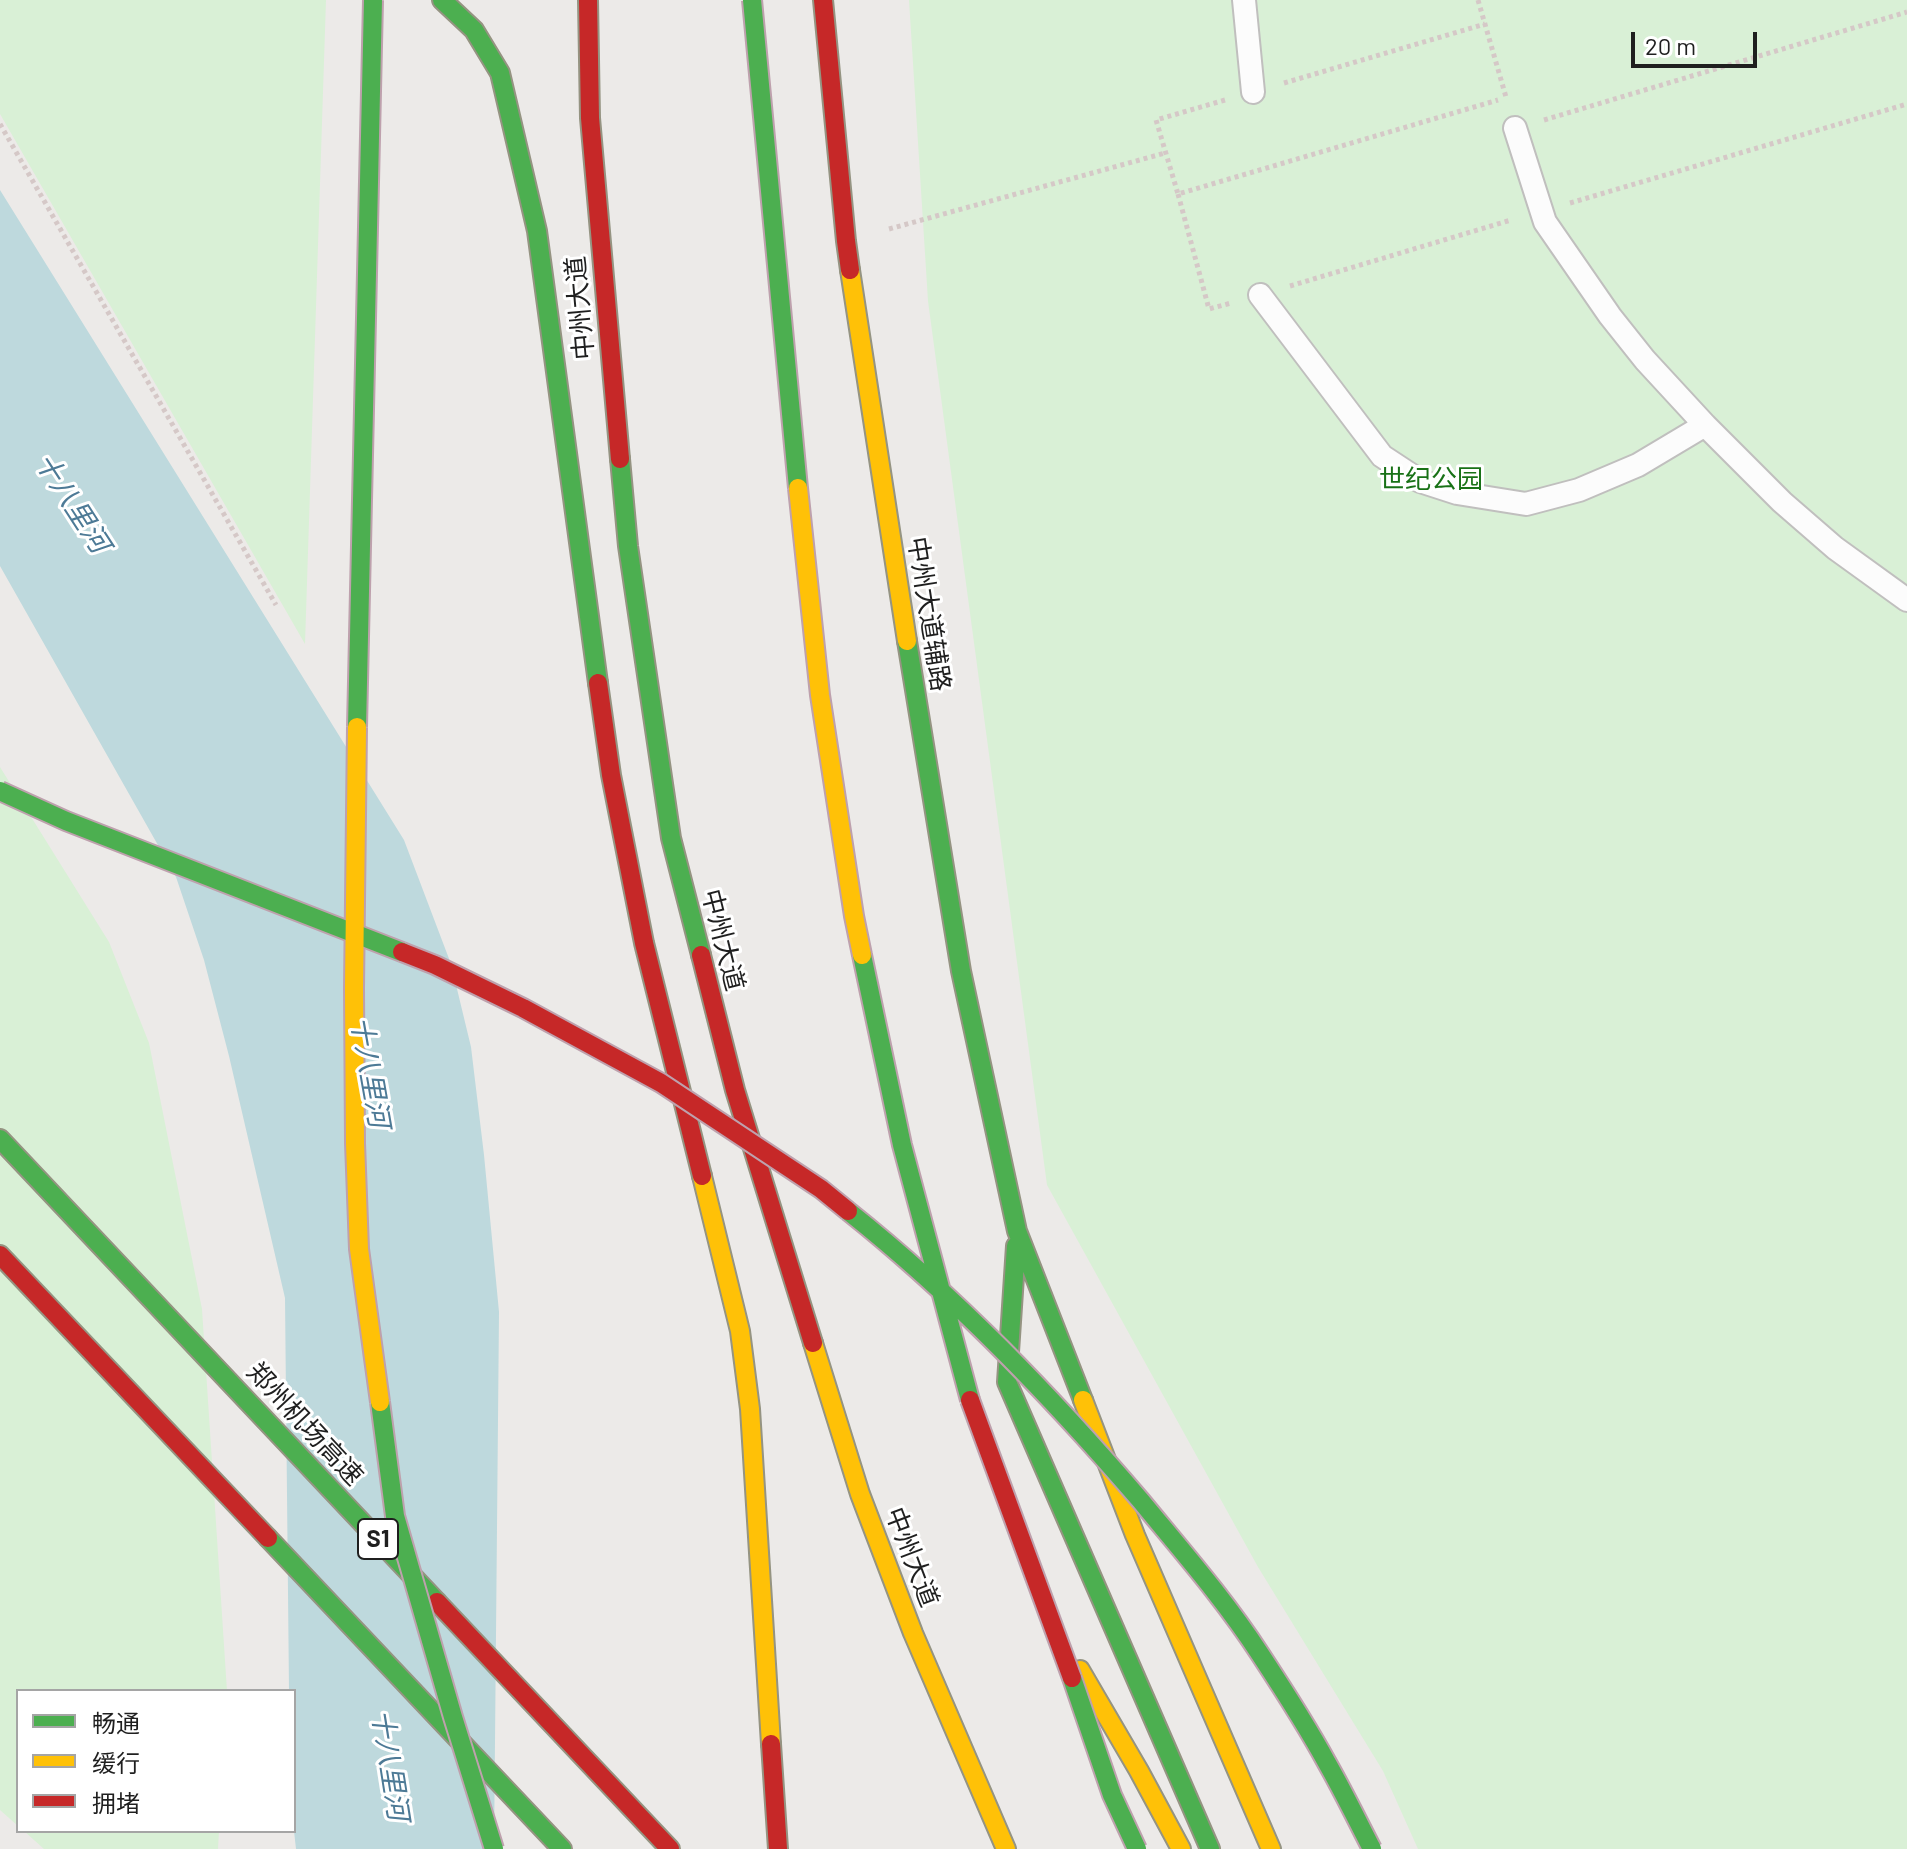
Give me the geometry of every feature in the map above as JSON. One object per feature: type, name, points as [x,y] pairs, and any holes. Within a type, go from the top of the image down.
[{"type":"main road","points":[[373,0],[356,767],[354,988],[359,1249],[395,1516],[494,1849]]},
{"type":"main road","points":[[442,0],[474,30],[500,73],[537,231],[611,775],[644,943],[740,1331],[750,1409],[778,1849]]},
{"type":"main road","name":"中州大道","points":[[588,0],[590,118],[628,546],[671,838],[735,1090],[860,1494],[913,1633],[1006,1849]]},
{"type":"main road","points":[[752,0],[802,535],[820,695],[854,916],[902,1145],[970,1402],[1053,1623],[1112,1795],[1137,1849]]},
{"type":"main road","name":"中州大道辅路","points":[[823,0],[846,241],[915,694],[961,971],[1017,1231]]},
{"type":"main road","points":[[0,791],[66,821],[435,965],[523,1008],[661,1083],[821,1189],[887,1242],[1032,1379],[1198,1569],[1267,1665],[1326,1760],[1372,1849]]},
{"type":"main road","name":"郑州机场高速","points":[[0,1139],[670,1849]]},
{"type":"main road","points":[[1017,1231],[1007,1382],[1210,1849]]},
{"type":"main road","points":[[1017,1231],[1135,1535],[1271,1849]]},
{"type":"main road","points":[[0,1255],[562,1849]]},
{"type":"main road","points":[[1053,1623],[1181,1849]]},
{"type":"lane","points":[[1244,0],[1253,92]]},
{"type":"lane","points":[[1515,128],[1545,222],[1610,316],[1645,360],[1782,502],[1835,548],[1907,600]]},
{"type":"lane","points":[[1260,295],[1382,456],[1420,481],[1457,493],[1526,504],[1579,490],[1638,465],[1705,425]]},
{"type":"path","points":[[1478,0],[1485,24],[1506,97],[1178,194],[1156,120],[1485,24]]},
{"type":"path","points":[[1515,128],[1907,12]]},
{"type":"path","points":[[0,124],[276,605]]},
{"type":"path","points":[[846,241],[1165,153]]},
{"type":"green space","points":[[0,0],[326,0],[305,644],[0,114]]},
{"type":"green space","name":"世纪公园","points":[[909,0],[1907,0],[1907,1849],[1418,1849],[1383,1771],[1258,1567],[1047,1185],[928,301]]},
{"type":"green space","points":[[0,767],[109,942],[149,1043],[202,1309],[227,1689],[16,1689],[16,1824],[0,1810]]},
{"type":"green space","points":[[26,1833],[219,1833],[218,1849],[44,1849]]},
{"type":"water","name":"十八里河","points":[[0,190],[404,840],[451,964],[471,1047],[499,1312],[494,1849],[296,1849],[296,1689],[289,1689],[285,1298],[229,1056],[204,960],[176,877],[0,566]]},
{"type":"traffic: fast","points":[[357,727],[373,0]]},
{"type":"traffic: fast","points":[[442,0],[474,30],[500,73],[537,231],[598,683]]},
{"type":"traffic: fast","points":[[752,0],[798,488]]},
{"type":"traffic: fast","points":[[620,459],[628,546],[671,838],[701,955]]},
{"type":"traffic: fast","points":[[907,641],[961,971],[1017,1231],[1083,1400]]},
{"type":"traffic: fast","points":[[0,791],[66,821],[402,952]]},
{"type":"traffic: fast","points":[[862,955],[902,1145],[970,1400]]},
{"type":"traffic: fast","points":[[0,1139],[437,1602]]},
{"type":"traffic: fast","points":[[848,1211],[927,1278],[1001,1349],[1107,1462],[1187,1557],[1232,1614],[1286,1694],[1372,1849]]},
{"type":"traffic: fast","points":[[1016,1246],[1007,1382],[1210,1849]]},
{"type":"traffic: fast","points":[[380,1402],[395,1516],[494,1849]]},
{"type":"traffic: fast","points":[[268,1538],[562,1849]]},
{"type":"traffic: fast","points":[[1072,1678],[1112,1795],[1137,1849]]},
{"type":"traffic: slow","points":[[850,270],[907,641]]},
{"type":"traffic: slow","points":[[798,488],[820,695],[862,955]]},
{"type":"traffic: slow","points":[[357,727],[355,1143],[359,1249],[380,1402]]},
{"type":"traffic: slow","points":[[702,1176],[740,1331],[750,1409],[771,1744]]},
{"type":"traffic: slow","points":[[813,1343],[860,1494],[913,1633],[1006,1849]]},
{"type":"traffic: slow","points":[[1083,1400],[1135,1535],[1271,1849]]},
{"type":"traffic: slow","points":[[1080,1670],[1181,1849]]},
{"type":"traffic: jam","points":[[588,0],[590,118],[620,459]]},
{"type":"traffic: jam","points":[[823,0],[850,270]]},
{"type":"traffic: jam","points":[[598,683],[611,775],[644,943],[702,1176]]},
{"type":"traffic: jam","points":[[402,952],[523,1008],[661,1083],[821,1189],[848,1211]]},
{"type":"traffic: jam","points":[[701,955],[735,1090],[813,1343]]},
{"type":"traffic: jam","points":[[0,1255],[268,1538]]},
{"type":"traffic: jam","points":[[970,1400],[1072,1678]]},
{"type":"traffic: jam","points":[[437,1602],[670,1849]]},
{"type":"traffic: jam","points":[[771,1744],[778,1849]]}]
